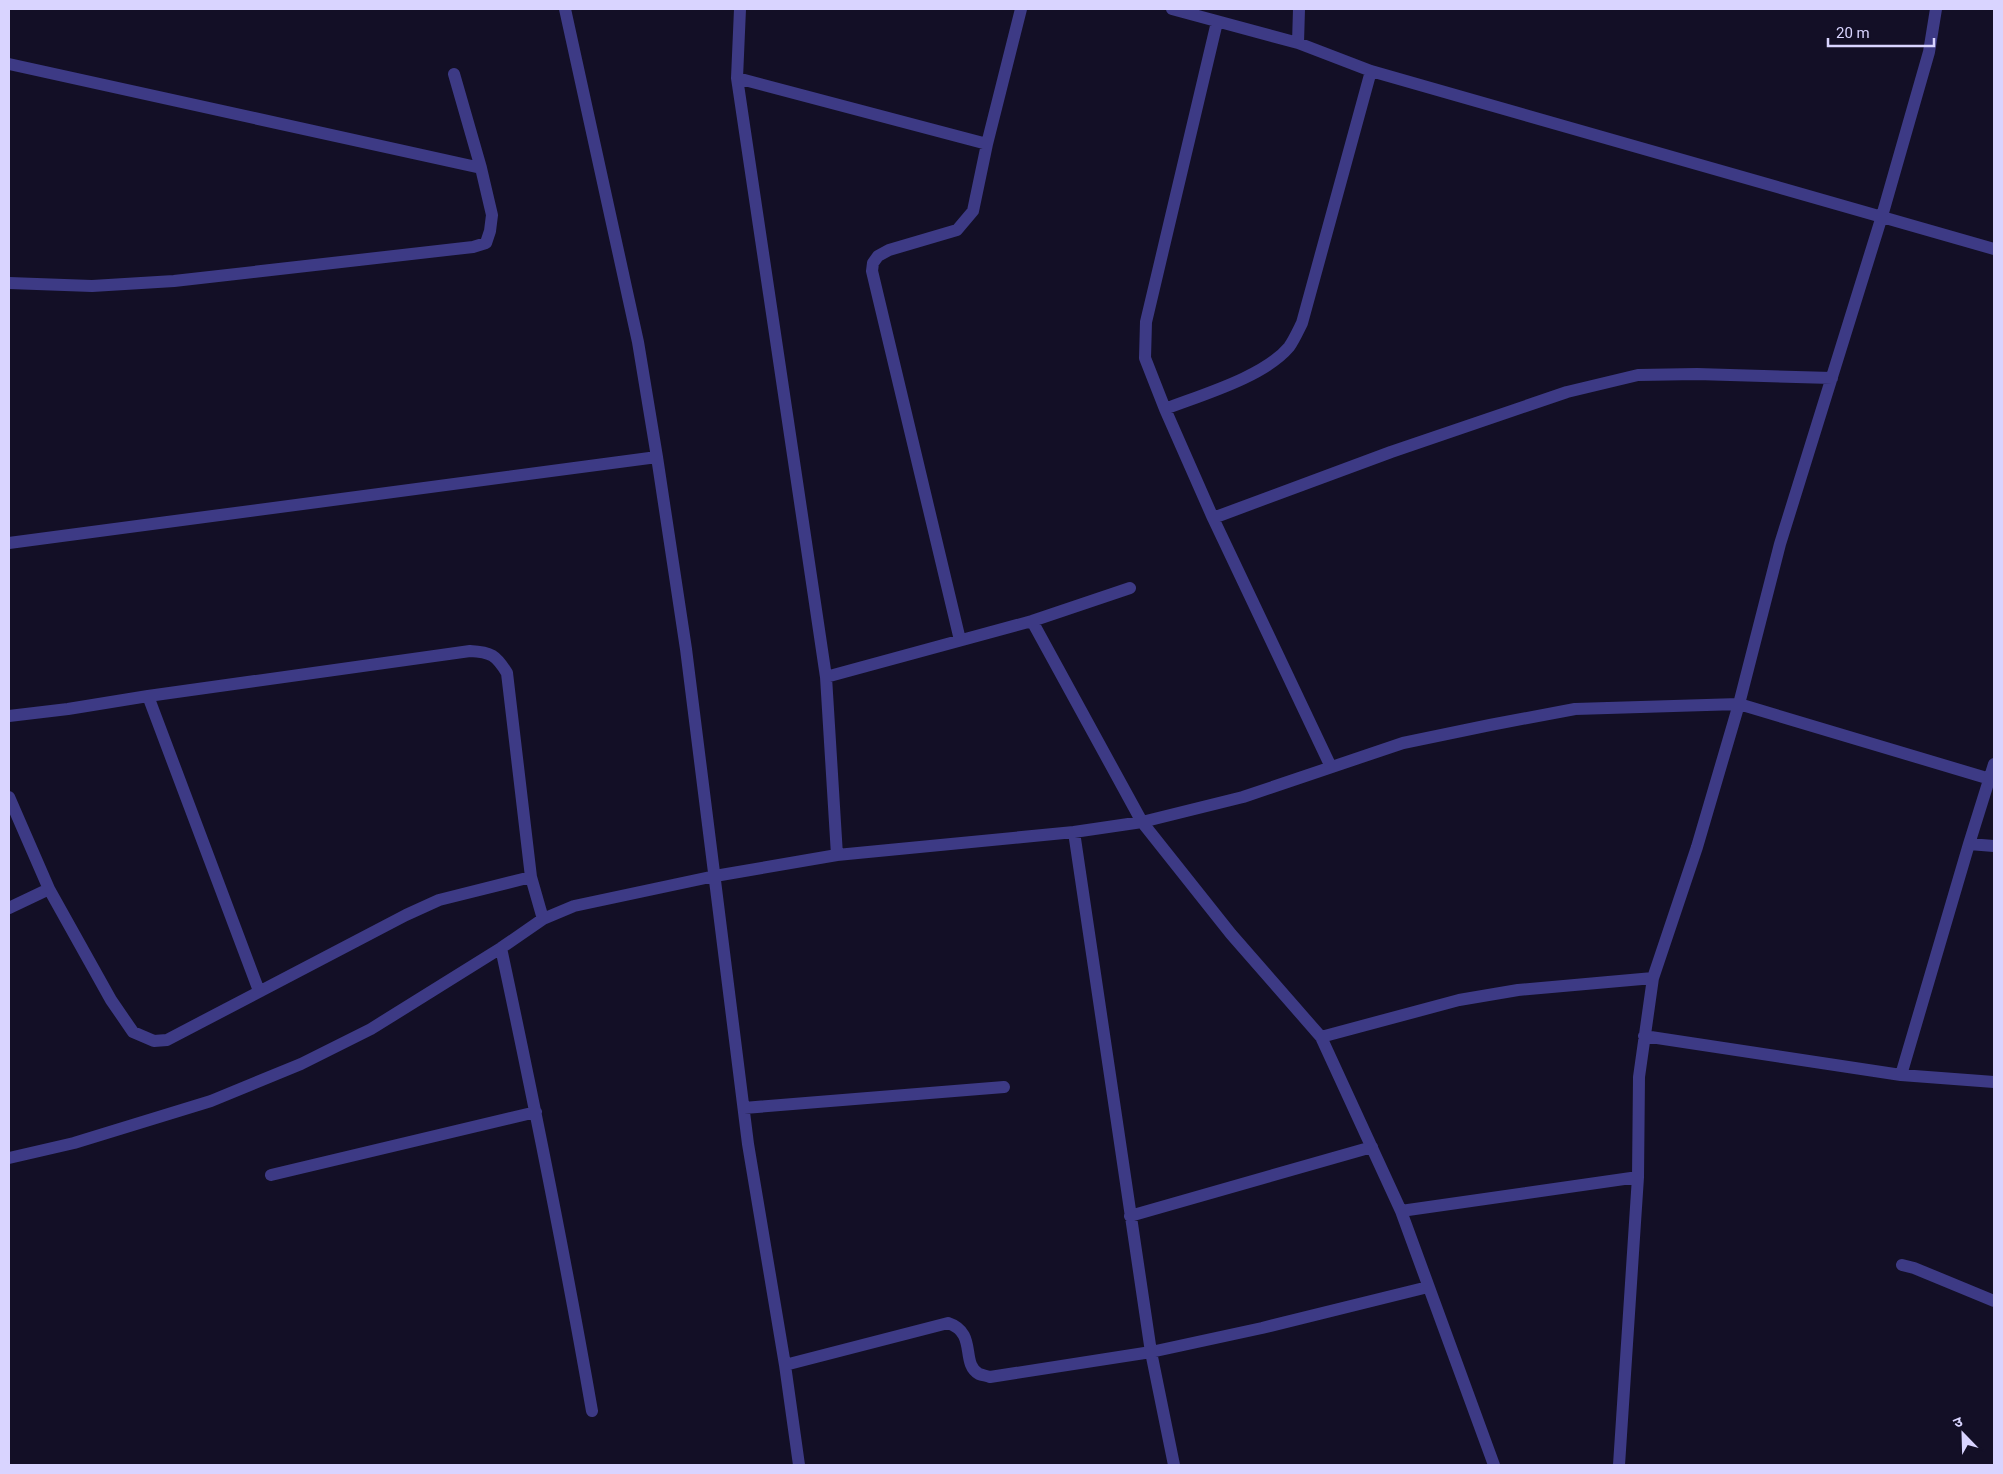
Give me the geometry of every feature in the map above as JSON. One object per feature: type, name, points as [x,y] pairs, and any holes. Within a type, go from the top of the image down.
[{"type":"street","points":[[565,9],[638,342],[657,457],[686,649],[716,876],[748,1144],[785,1365],[799,1465]]},
{"type":"street","points":[[740,9],[736,78],[826,677],[837,854]]},
{"type":"street","points":[[960,640],[872,272],[873,263],[878,256],[889,250],[957,230],[973,211],[987,144],[1021,9]]},
{"type":"street","points":[[1172,9],[1298,43],[1371,71],[1994,249]]},
{"type":"street","points":[[1298,43],[1299,9]]},
{"type":"street","points":[[1619,1465],[1638,1177],[1639,1077],[1653,978],[1697,847],[1739,704],[1780,544],[1882,216],[1929,52],[1936,9]]},
{"type":"street","points":[[1217,22],[1146,322],[1145,358],[1165,410],[1213,518],[1331,767]]},
{"type":"street","points":[[9,64],[481,168]]},
{"type":"street","points":[[1165,410],[1249,376],[1270,364],[1289,347],[1302,323],[1371,71]]},
{"type":"street","points":[[9,283],[92,286],[174,281],[473,247],[486,243],[490,232],[492,215],[481,168],[454,74]]},
{"type":"street","points":[[736,78],[987,144]]},
{"type":"street","points":[[1213,518],[1391,452],[1567,392],[1638,375],[1697,374],[1832,378]]},
{"type":"street","points":[[9,543],[657,457]]},
{"type":"street","points":[[826,677],[1032,621],[1130,588]]},
{"type":"street","points":[[1032,621],[1142,822],[1231,934],[1321,1037],[1401,1211],[1494,1465]]},
{"type":"street","points":[[9,716],[470,651],[483,652],[498,659],[507,673],[532,876],[543,919]]},
{"type":"street","points":[[148,696],[259,991]]},
{"type":"street","points":[[9,1158],[74,1143],[211,1101],[301,1064],[372,1029],[501,948],[543,919],[574,906],[716,876],[837,854],[1074,832],[1142,822],[1243,797],[1403,743],[1575,709],[1739,704],[1990,779]]},
{"type":"street","points":[[1901,1075],[1994,764]]},
{"type":"street","points":[[9,796],[49,889],[111,1000],[133,1032],[154,1041],[167,1040],[439,900],[532,876]]},
{"type":"street","points":[[1074,832],[1151,1352],[1174,1465]]},
{"type":"street","points":[[1969,844],[1994,846]]},
{"type":"street","points":[[9,908],[49,889]]},
{"type":"street","points":[[501,948],[563,1249],[592,1411]]},
{"type":"street","points":[[1321,1037],[1460,1000],[1518,990],[1653,978]]},
{"type":"street","points":[[1644,1036],[1901,1075],[1994,1082]]},
{"type":"street","points":[[744,1108],[1004,1087]]},
{"type":"street","points":[[271,1175],[536,1112]]},
{"type":"street","points":[[1130,1216],[1372,1147]]},
{"type":"street","points":[[1401,1211],[1638,1177]]},
{"type":"street","points":[[1902,1265],[1914,1268],[1994,1301]]},
{"type":"street","points":[[785,1365],[948,1323],[957,1326],[963,1332],[972,1367],[978,1374],[990,1377],[1151,1352],[1262,1328],[1428,1287]]}]
